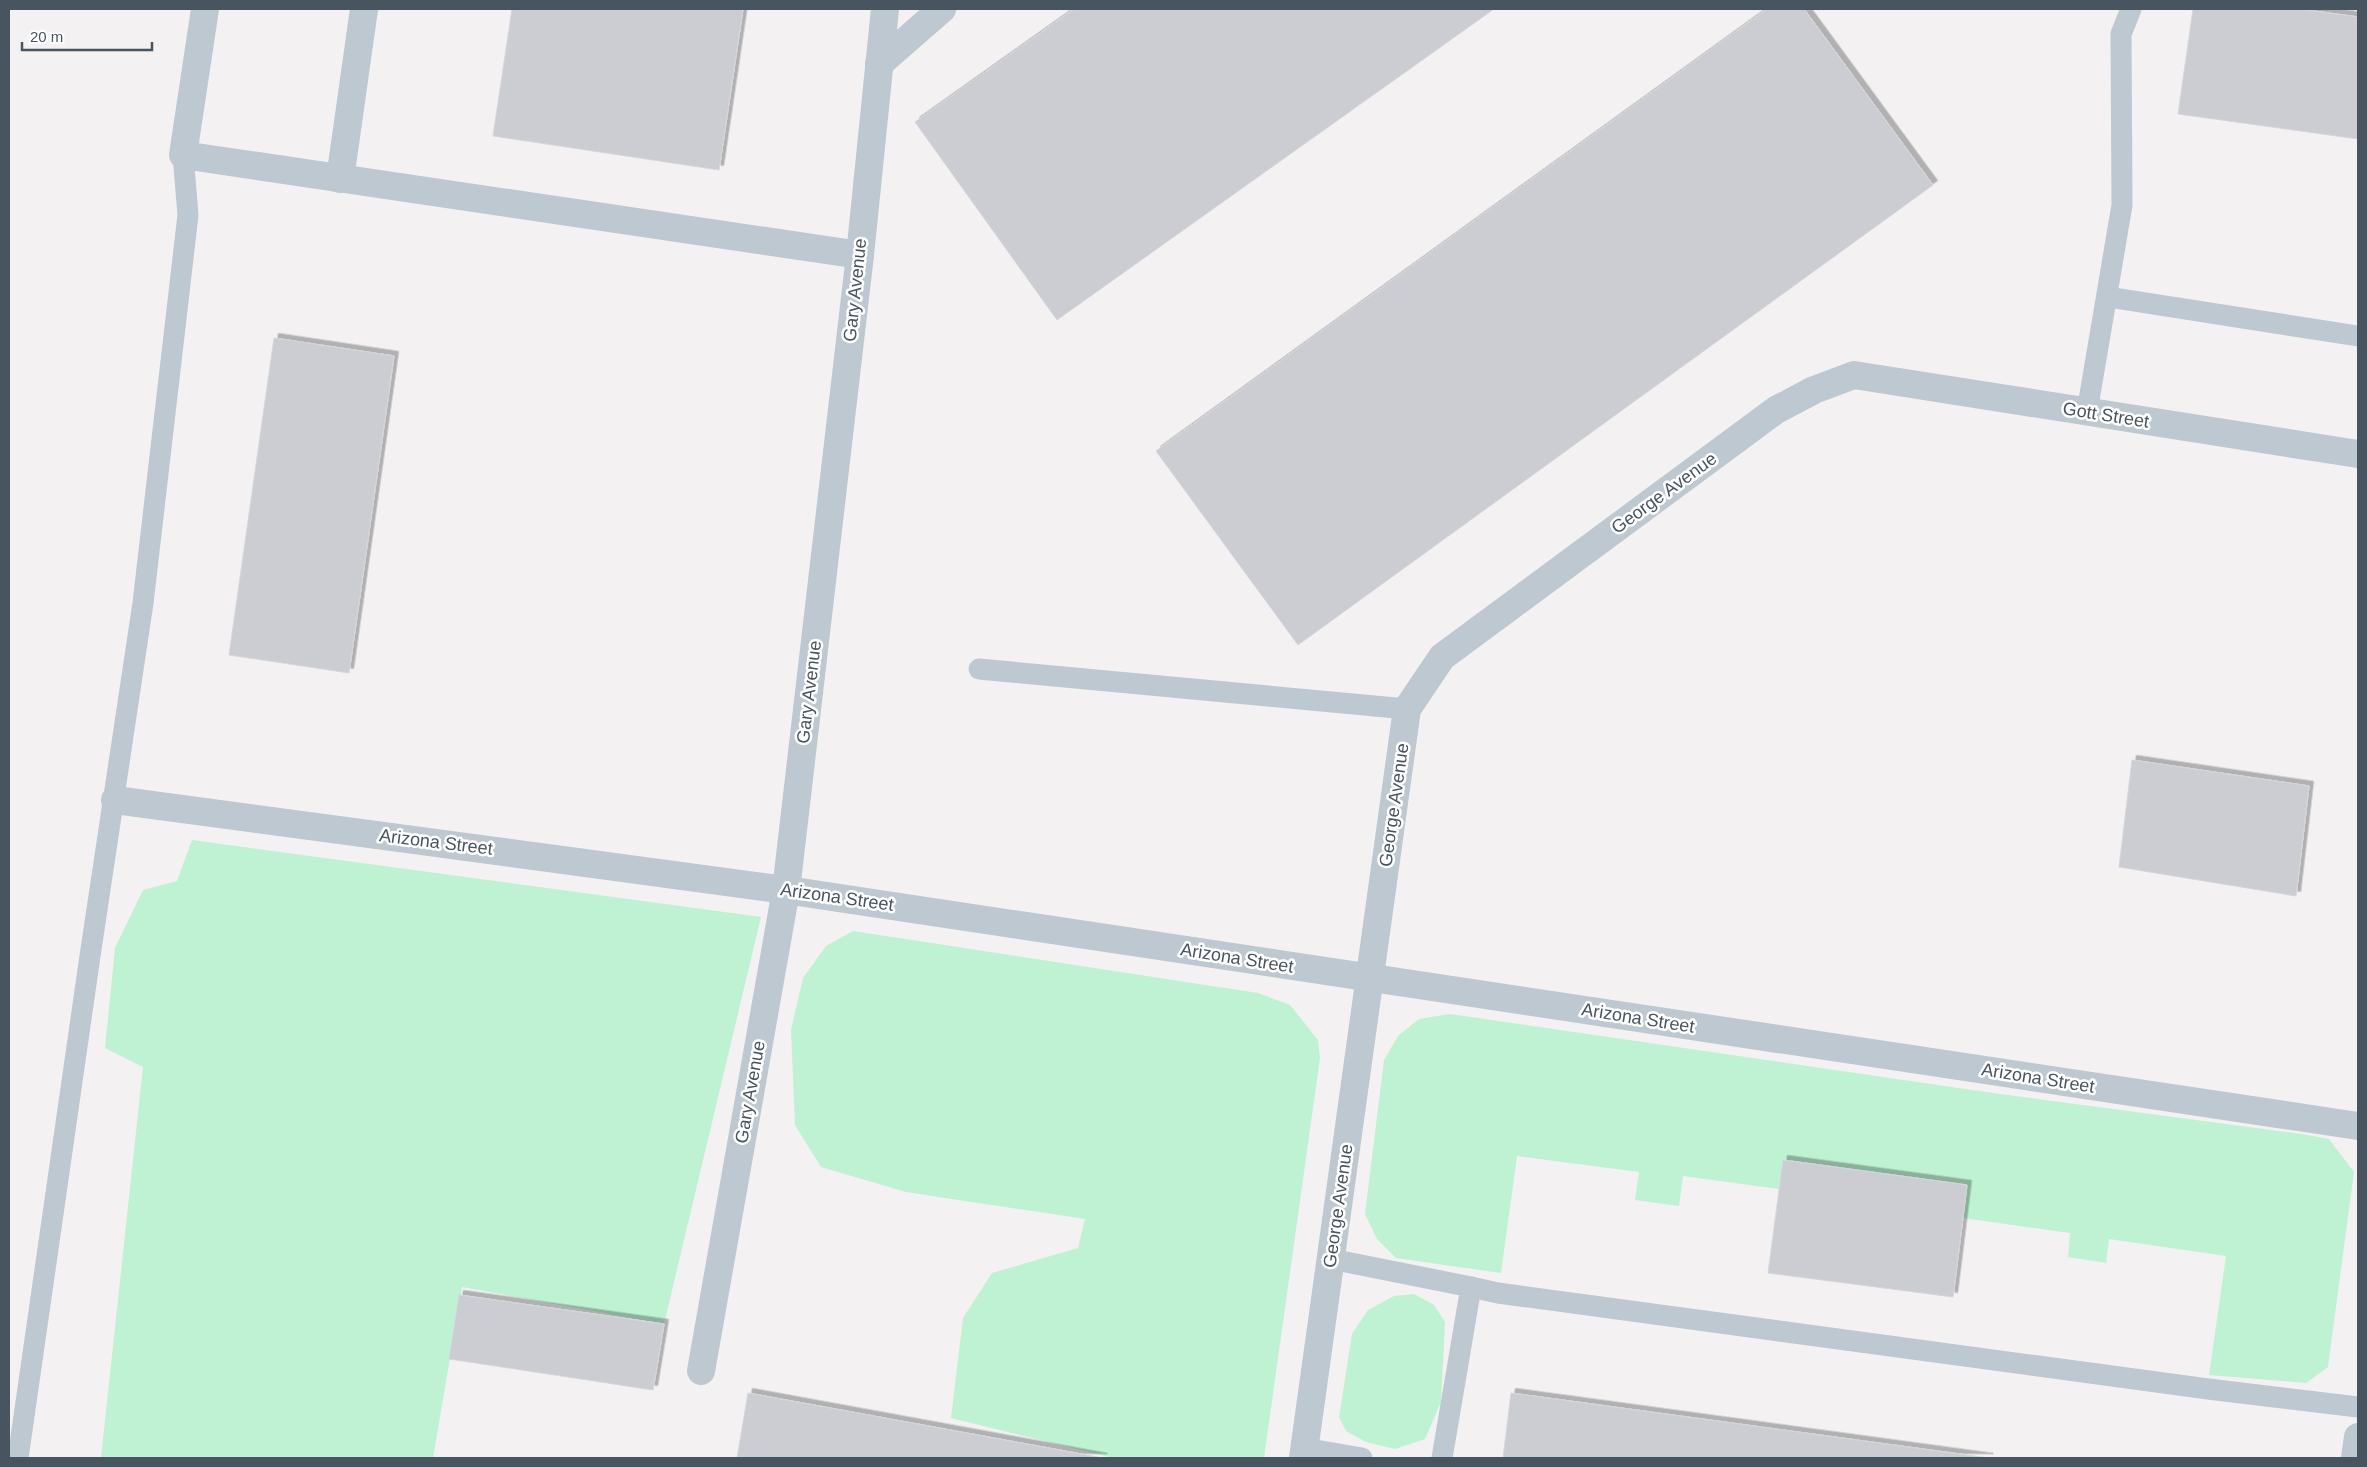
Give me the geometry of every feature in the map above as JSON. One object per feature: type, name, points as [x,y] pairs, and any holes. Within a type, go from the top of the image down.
[{"type":"street","points":[[205,9],[183,154],[340,179],[860,255]]},
{"type":"street","points":[[340,179],[364,9]]},
{"type":"street","name":"Gary Avenue","points":[[701,1370],[786,890],[860,255],[885,9]]},
{"type":"street","points":[[879,64],[942,9]]},
{"type":"street","name":"Gott Street","points":[[1854,375],[2358,454]]},
{"type":"street","name":"George Avenue","points":[[1304,1453],[1407,709],[1442,657],[1776,410],[1814,390],[1854,375]]},
{"type":"street","name":"Arizona Street","points":[[115,800],[786,890],[2358,1126]]},
{"type":"street","points":[[2355,1458],[2358,1437]]},
{"type":"lane","points":[[2087,412],[2108,297],[2122,205],[2121,34],[2131,9]]},
{"type":"lane","points":[[18,1458],[88,966],[115,800],[143,603],[188,215],[183,154]]},
{"type":"lane","points":[[2108,297],[2358,336]]},
{"type":"lane","points":[[979,669],[1407,709]]},
{"type":"lane","points":[[1331,1259],[1498,1293],[2208,1389],[2358,1407]]},
{"type":"lane","points":[[1442,1458],[1471,1287]]},
{"type":"lane","points":[[1304,1453],[1362,1458]]},
{"type":"green space","points":[[192,840],[761,917],[664,1324],[462,1287],[433,1458],[101,1458],[143,1067],[105,1048],[115,948],[143,890],[177,881]]},
{"type":"green space","points":[[853,931],[1258,993],[1290,1005],[1318,1040],[1320,1058],[1264,1458],[1113,1458],[951,1418],[963,1318],[992,1273],[1078,1248],[1085,1219],[906,1192],[821,1167],[795,1125],[791,1030],[803,978],[826,946]]},
{"type":"green space","points":[[1450,1014],[2000,1094],[2329,1139],[2354,1172],[2328,1367],[2306,1383],[2209,1375],[2226,1256],[2109,1239],[2106,1263],[2068,1257],[2070,1233],[1963,1218],[1967,1185],[1784,1160],[1779,1189],[1683,1176],[1679,1206],[1635,1200],[1639,1172],[1517,1156],[1501,1273],[1396,1258],[1377,1239],[1365,1214],[1384,1060],[1398,1036],[1419,1019]]},
{"type":"green space","points":[[1414,1294],[1434,1305],[1445,1322],[1441,1402],[1425,1439],[1395,1449],[1366,1442],[1346,1431],[1339,1417],[1352,1334],[1368,1310],[1394,1296]]},
{"type":"building","points":[[512,9],[743,9],[719,170],[493,136]]},
{"type":"building","points":[[1074,9],[1494,9],[1057,320],[915,122]]},
{"type":"building","points":[[1767,9],[1804,9],[1933,185],[1298,645],[1156,451]]},
{"type":"building","points":[[2193,9],[2299,9],[2358,17],[2358,139],[2178,114]]},
{"type":"building","points":[[274,338],[394,356],[349,673],[229,655]]},
{"type":"building","points":[[2132,760],[2309,786],[2296,896],[2119,867]]},
{"type":"building","points":[[1783,1160],[1967,1185],[1953,1297],[1768,1273]]},
{"type":"building","points":[[459,1295],[664,1324],[653,1390],[449,1359]]},
{"type":"building","points":[[748,1393],[1103,1458],[737,1458]]},
{"type":"building","points":[[1511,1393],[1989,1458],[1503,1458]]}]
